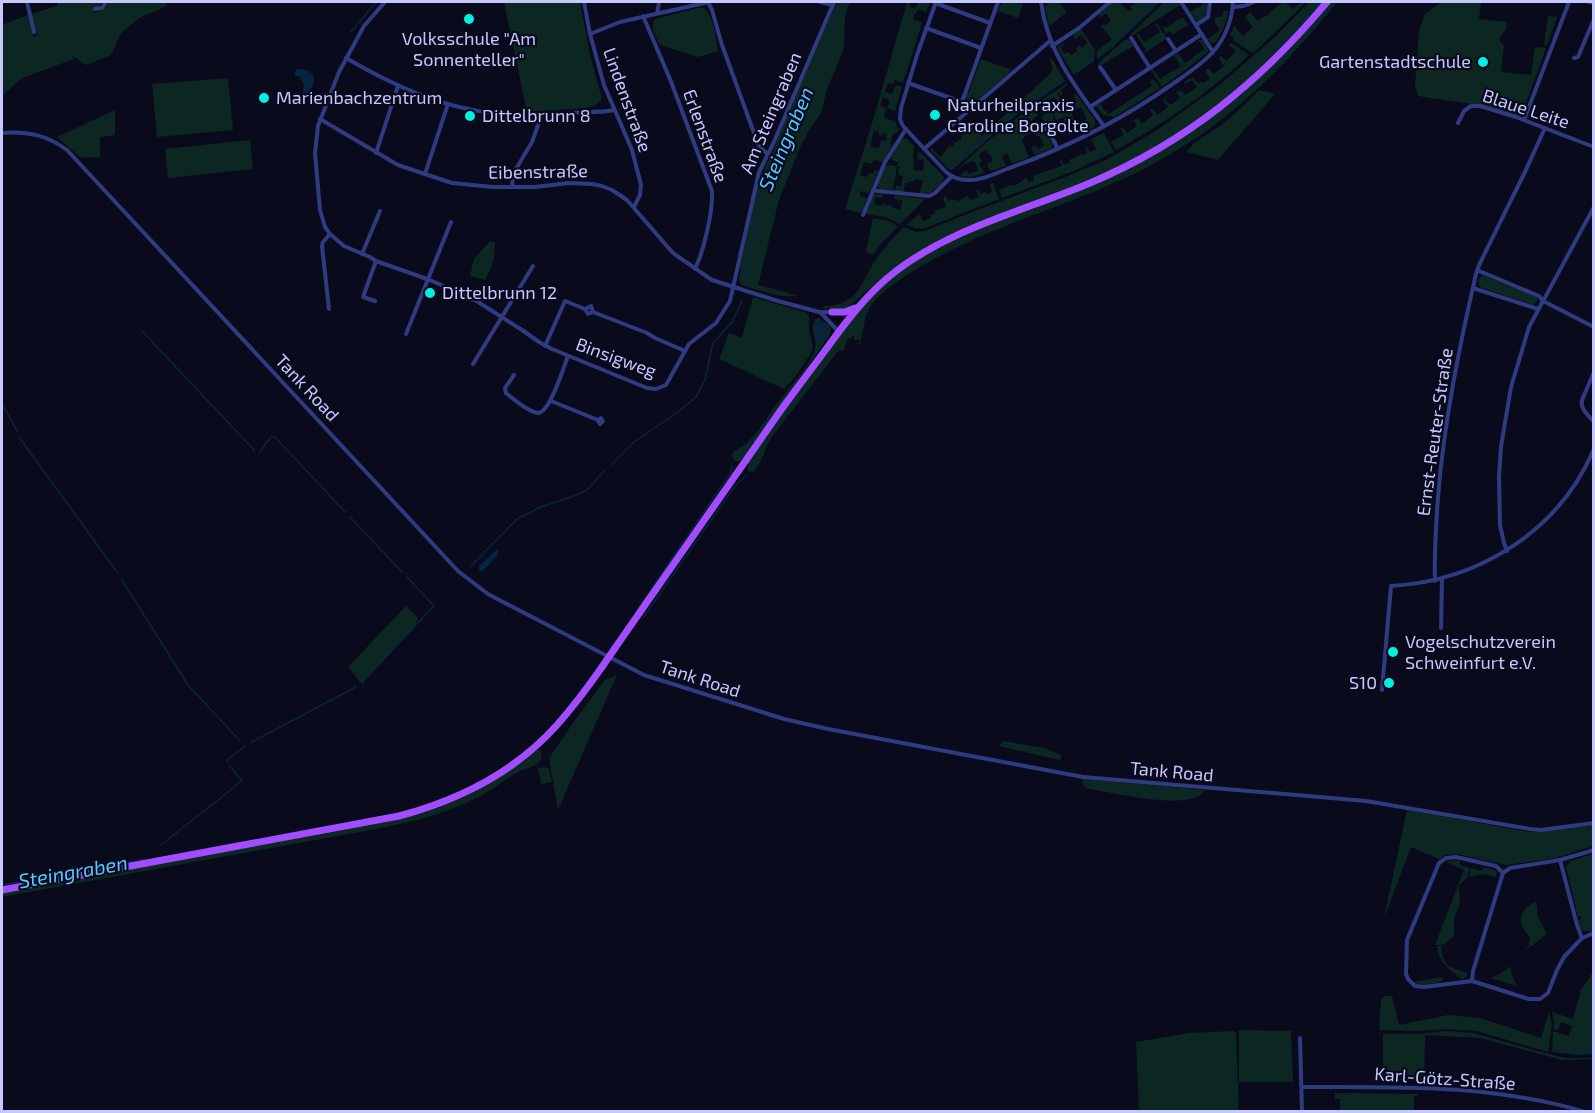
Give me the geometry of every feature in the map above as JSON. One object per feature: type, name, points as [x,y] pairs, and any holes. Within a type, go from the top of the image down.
[{"type":"main road","points":[[2,890],[399,816],[435,806],[495,777],[555,727],[578,700],[844,325],[858,307],[895,271],[937,244],[992,220],[1090,183],[1172,141],[1209,116],[1245,87],[1286,49],[1327,2]]},
{"type":"main road","points":[[832,312],[845,312],[858,307]]},
{"type":"main road","points":[[832,312],[844,325]]},
{"type":"street","points":[[27,2],[34,32]]},
{"type":"street","points":[[95,9],[102,8],[106,2]]},
{"type":"street","points":[[328,309],[322,246],[330,234],[322,219],[316,180],[316,132],[333,83],[346,58],[364,26],[385,2]]},
{"type":"street","name":"Lindenstraße","points":[[584,2],[604,85],[632,150],[641,185],[640,195],[634,207]]},
{"type":"street","points":[[657,13],[659,2]]},
{"type":"street","points":[[590,34],[620,22],[709,2],[729,66],[758,144],[768,154]]},
{"type":"street","name":"Am Steingraben","points":[[733,287],[759,172],[834,3],[820,2]]},
{"type":"street","points":[[990,23],[936,2],[908,82],[900,116],[906,129],[952,176],[965,180],[980,179],[1058,149],[1104,126],[1163,91],[1213,52],[1227,29],[1233,4],[1244,6],[1254,2]]},
{"type":"street","points":[[962,102],[998,2]]},
{"type":"street","points":[[1042,2],[1045,25],[1051,44],[1065,70],[1104,126]]},
{"type":"street","points":[[924,148],[1051,44],[1079,28],[1110,2]]},
{"type":"street","points":[[1180,2],[1213,52]]},
{"type":"street","points":[[1196,25],[1208,17],[1210,2]]},
{"type":"street","points":[[1524,120],[1569,2]]},
{"type":"street","points":[[1589,2],[1593,3]]},
{"type":"street","name":"Erlenstraße","points":[[643,16],[670,79],[712,192],[710,217],[695,269]]},
{"type":"street","points":[[1574,58],[1578,57],[1593,19]]},
{"type":"street","points":[[926,28],[981,48]]},
{"type":"street","points":[[1090,107],[1202,34]]},
{"type":"street","points":[[1131,38],[1150,68]]},
{"type":"street","points":[[1168,39],[1176,51]]},
{"type":"street","points":[[346,58],[398,86],[448,104],[500,114],[593,113],[614,110]]},
{"type":"street","points":[[1100,67],[1116,90]]},
{"type":"street","points":[[908,82],[965,103],[970,109]]},
{"type":"street","points":[[376,153],[398,86]]},
{"type":"street","points":[[425,174],[448,104]]},
{"type":"street","name":"Blaue Leite","points":[[1458,123],[1464,111],[1471,106],[1479,106],[1524,120],[1593,147]]},
{"type":"street","points":[[512,187],[513,174],[532,142],[542,114]]},
{"type":"street","name":"Eibenstraße","points":[[320,119],[398,165],[452,183],[493,187],[592,184],[612,190],[634,207],[667,248],[712,280],[733,287]]},
{"type":"street","points":[[1038,132],[1055,124]]},
{"type":"street","points":[[1047,128],[1058,149]]},
{"type":"street","name":"Ernst-Reuter-Straße","points":[[1436,581],[1435,539],[1451,391],[1477,270],[1545,128]]},
{"type":"street","points":[[863,214],[885,162],[906,129]]},
{"type":"street","name":"Tank Road","points":[[2,133],[23,132],[40,135],[68,150],[446,559],[466,577],[488,594],[644,675],[784,719],[1077,776],[1366,801],[1530,830],[1593,823]]},
{"type":"street","points":[[873,190],[929,196],[935,194],[952,176]]},
{"type":"street","points":[[1507,550],[1500,525],[1499,502],[1501,447],[1513,378],[1526,335],[1538,309],[1593,207]]},
{"type":"street","points":[[362,254],[380,211]]},
{"type":"street","points":[[406,334],[451,222]]},
{"type":"street","name":"Binsigweg","points":[[330,234],[344,246],[376,261],[461,293],[470,294],[475,300],[545,346],[647,388],[656,389],[666,385],[692,342],[716,323],[728,306],[733,287]]},
{"type":"street","points":[[375,301],[363,297],[376,261]]},
{"type":"street","points":[[473,364],[533,266]]},
{"type":"street","points":[[1477,270],[1539,296],[1543,301],[1593,327]]},
{"type":"street","points":[[733,287],[819,312],[832,312]]},
{"type":"street","points":[[1473,288],[1538,309]]},
{"type":"street","points":[[545,346],[565,301],[585,309],[588,314],[593,312],[685,351]]},
{"type":"street","points":[[819,312],[839,332]]},
{"type":"street","points":[[514,375],[505,391],[518,402],[538,413],[543,412],[550,401],[568,356]]},
{"type":"street","points":[[1593,372],[1581,405],[1593,422]]},
{"type":"street","points":[[550,401],[598,420]]},
{"type":"street","points":[[1382,690],[1391,586],[1436,581],[1483,564],[1507,550],[1529,535],[1562,502],[1575,484],[1593,449]]},
{"type":"street","points":[[1441,628],[1442,579]]},
{"type":"street","points":[[1472,981],[1503,874],[1510,868],[1560,860],[1593,850]]},
{"type":"street","points":[[1503,874],[1496,866],[1456,857],[1446,858],[1439,863],[1408,935],[1406,974],[1410,982],[1420,987],[1472,981],[1529,999],[1544,998],[1561,961],[1582,938],[1593,933]]},
{"type":"street","points":[[1560,860],[1576,925],[1582,938]]},
{"type":"street","points":[[1300,1038],[1302,1112]]},
{"type":"street","name":"Karl-Götz-Straße","points":[[1302,1086],[1460,1089],[1529,1098],[1585,1112]]},
{"type":"green space","points":[[57,2],[103,2],[94,8],[94,12],[101,10],[109,2],[167,2],[167,6],[139,18],[121,33],[111,55],[86,65],[73,56],[74,59],[22,78],[2,96],[2,25],[28,15],[33,36],[37,36],[31,14],[57,6]]},
{"type":"green space","points":[[504,2],[580,2],[601,101],[585,108],[527,112]]},
{"type":"green space","points":[[837,2],[850,2],[845,20],[843,51],[827,89],[821,113],[802,143],[779,200],[758,285],[799,296],[780,296],[741,285],[740,267],[759,178],[772,154],[799,85]]},
{"type":"green space","points":[[907,2],[910,2],[909,7],[916,9],[918,2],[930,2],[926,12],[918,9],[914,14],[913,19],[922,23],[903,83],[895,80],[893,84],[888,83],[885,92],[892,94],[896,85],[902,87],[895,111],[887,108],[889,99],[883,98],[880,106],[886,108],[884,117],[895,122],[899,130],[893,134],[890,144],[892,145],[883,162],[874,160],[872,164],[864,162],[860,175],[867,177],[869,173],[873,174],[874,170],[878,171],[869,193],[860,191],[860,196],[867,198],[861,213],[845,209]],"holes":[[[874,131],[879,132],[882,136],[883,133],[887,134],[886,141],[881,140],[879,148],[870,147]]]},
{"type":"green space","points":[[1002,2],[1023,4],[1018,18],[998,11]]},
{"type":"green space","points":[[1050,2],[1059,2],[1067,12],[1049,26],[1045,7]]},
{"type":"green space","points":[[1113,2],[1119,2],[1129,11],[1132,9],[1130,7],[1137,2],[1160,2],[1112,48],[1097,59],[1097,51],[1112,39],[1101,26],[1103,24],[1105,26],[1111,20],[1106,13],[1100,18],[1099,15]]},
{"type":"green space","points":[[1164,2],[1178,2],[1180,5],[1130,37],[1130,35]]},
{"type":"green space","points":[[1202,2],[1208,2],[1206,14],[1197,21],[1190,12],[1203,5]]},
{"type":"green space","points":[[1283,2],[1293,9],[1301,2],[1306,2],[1254,53],[1233,40],[1234,38],[1230,35],[1234,26],[1243,36],[1253,27],[1245,17],[1250,12],[1258,21]]},
{"type":"green space","points":[[1309,2],[1323,2],[1289,41],[1232,94],[1184,130],[1110,171],[953,234],[913,255],[891,270],[846,309],[823,308],[845,302],[857,292],[879,255],[904,227],[916,232],[925,231],[1106,160],[1157,130],[1217,87],[1275,37]]},
{"type":"green space","points":[[1330,2],[1337,2],[1262,84],[1220,121],[1174,152],[1113,183],[955,248],[889,287],[869,309],[860,345],[856,343],[860,340],[855,340],[853,335],[848,338],[843,351],[838,351],[771,438],[756,469],[753,472],[748,471],[748,462],[843,331],[872,296],[892,277],[928,253],[966,233],[1149,158],[1175,142],[1247,88],[1290,47]]},
{"type":"green space","name":"Gartenstadtschule","points":[[1441,2],[1481,2],[1479,19],[1507,22],[1506,29],[1499,38],[1504,45],[1501,72],[1531,75],[1535,47],[1546,48],[1521,117],[1485,106],[1418,96],[1415,85],[1419,30],[1425,14]]},
{"type":"green space","points":[[702,7],[710,15],[718,51],[698,57],[660,45],[653,29],[655,19]]},
{"type":"green space","points":[[1224,11],[1229,11],[1223,29],[1216,42],[1211,43],[1208,39],[1220,30],[1214,21],[1216,17],[1222,17]]},
{"type":"green space","points":[[1548,16],[1557,17],[1547,45],[1544,45]]},
{"type":"green space","points":[[1184,18],[1187,24],[1191,23],[1170,36],[1172,34],[1170,31],[1166,33],[1164,26],[1166,28]]},
{"type":"green space","points":[[1156,23],[1167,38],[1143,54],[1146,50],[1136,35],[1139,34],[1144,42],[1160,32]]},
{"type":"green space","points":[[1081,29],[1095,50],[1094,61],[1074,75],[1057,48],[1063,43],[1064,45],[1060,47],[1065,54],[1068,52],[1071,55],[1080,45],[1082,48],[1087,42],[1081,35],[1075,39],[1073,35]]},
{"type":"green space","points":[[1126,39],[1133,46],[1100,66],[1098,63]]},
{"type":"green space","points":[[1198,40],[1202,40],[1208,52],[1162,87],[1151,70],[1153,69],[1160,79],[1181,66],[1174,56],[1178,53],[1185,63],[1205,49]]},
{"type":"green space","points":[[1231,43],[1249,55],[1186,107],[1116,150],[1111,142],[1124,135],[1120,128],[1123,127],[1127,133],[1137,126],[1134,120],[1138,118],[1142,124],[1153,115],[1150,110],[1153,109],[1157,115],[1168,107],[1164,99],[1171,105],[1180,98],[1176,92],[1181,90],[1185,95],[1197,87],[1192,80],[1186,84],[1184,82],[1193,77],[1198,84],[1202,81],[1204,83],[1210,78],[1205,71],[1208,68],[1214,74],[1224,66],[1219,58],[1221,56],[1227,61],[1236,51],[1229,45]]},
{"type":"green space","points":[[981,59],[1012,70],[975,102],[967,101],[967,92],[969,92]]},
{"type":"green space","points":[[1049,59],[1052,59],[1065,81],[1015,116],[952,170],[931,151],[934,147],[933,149],[940,157],[950,145],[952,147],[962,138],[961,135],[971,132],[970,123],[982,136],[1050,74],[1052,66]]},
{"type":"green space","points":[[228,78],[233,130],[157,137],[152,84]]},
{"type":"green space","points":[[1153,79],[1160,88],[1114,117],[1103,115],[1096,106],[1100,104],[1105,111],[1107,110],[1107,114],[1110,113],[1152,86],[1150,81]]},
{"type":"green space","points":[[1066,84],[1068,85],[1060,90],[1063,94],[1060,96],[1059,92],[1057,93],[1063,102],[1069,107],[1077,102],[1073,95],[1076,94],[1095,120],[1095,126],[1085,132],[1081,122],[1087,119],[1081,107],[1071,112],[1075,122],[1072,133],[1065,132],[1062,123],[1068,116],[1056,120],[1052,111],[1060,106],[1063,107],[1054,97],[1047,99],[1043,102],[1053,114],[1054,122],[1047,125],[1041,117],[1048,112],[1042,105],[1035,110],[1038,115],[1031,121],[1025,118],[1018,123],[1021,126],[1018,128],[1022,133],[1030,125],[1036,128],[1039,134],[1046,133],[1052,148],[1035,155],[1031,147],[1036,146],[1039,149],[1044,145],[1040,136],[1037,137],[1034,133],[1024,136],[1022,140],[1029,157],[1012,164],[1007,153],[1002,156],[1006,166],[990,171],[987,164],[993,161],[986,150],[979,154],[982,162],[979,163],[984,173],[971,177],[959,176],[967,170],[968,174],[977,171],[974,161],[964,164],[954,173],[1007,125]]},
{"type":"green space","points":[[1259,90],[1275,94],[1218,160],[1187,152],[1198,141],[1230,118]]},
{"type":"green space","points":[[115,110],[115,135],[100,137],[100,157],[80,157],[57,137]]},
{"type":"green space","points":[[1104,133],[1114,152],[1074,171],[1002,198],[999,190],[1018,184],[1026,178],[1029,182],[1034,180],[1033,176],[1062,166],[1061,160],[1064,165],[1070,162],[1069,160],[1084,155],[1087,153],[1085,148],[1087,147],[1090,152],[1096,149],[1091,139]]},
{"type":"green space","points":[[904,138],[914,146],[913,170],[923,171],[924,160],[917,159],[919,151],[944,177],[942,183],[930,193],[920,193],[923,180],[915,179],[905,183],[904,191],[895,191],[896,186],[901,186],[903,176],[898,175],[899,167],[898,162],[890,159]]},
{"type":"green space","points":[[250,140],[253,169],[168,178],[165,149]]},
{"type":"green space","points":[[886,165],[897,166],[893,190],[878,188]]},
{"type":"green space","points":[[993,183],[999,199],[923,229],[907,225],[919,214],[923,221],[931,218],[930,215],[935,213],[934,211],[946,207],[943,197],[946,196],[948,201],[952,199],[958,201],[968,196],[970,200],[979,197],[976,190],[979,190],[980,194],[992,192],[990,184]]},
{"type":"green space","points":[[875,194],[883,194],[883,198],[875,197],[875,205],[893,206],[901,210],[902,200],[897,201],[894,195],[925,199],[900,224],[885,217],[865,214]]},
{"type":"green space","points":[[873,218],[889,221],[898,226],[873,255],[866,252]]},
{"type":"green space","points":[[490,241],[495,243],[494,253],[485,280],[470,276],[474,259]]},
{"type":"green space","points":[[1482,275],[1537,297],[1537,302],[1533,305],[1480,287],[1478,281]]},
{"type":"green space","points":[[753,297],[804,312],[809,316],[809,332],[813,345],[811,353],[784,389],[719,359],[729,333],[742,338]]},
{"type":"green space","points":[[819,318],[830,326],[829,336],[745,456],[740,461],[735,461],[732,456],[734,451],[746,444],[753,436],[813,356],[816,346],[813,323]]},
{"type":"green space","points":[[406,606],[418,618],[414,628],[362,684],[348,667]]},
{"type":"green space","points":[[616,676],[558,810],[549,759],[605,680]]},
{"type":"green space","points":[[1003,741],[1044,748],[1061,755],[1061,759],[999,746]]},
{"type":"green space","points":[[536,749],[540,750],[541,759],[535,765],[518,772],[469,801],[417,820],[2,897],[2,893],[416,815],[454,802],[476,791]]},
{"type":"green space","points":[[538,768],[549,769],[552,782],[541,784]]},
{"type":"green space","points":[[1083,779],[1205,790],[1199,796],[1189,799],[1161,800],[1086,788]]},
{"type":"green space","points":[[1407,810],[1530,832],[1588,826],[1589,830],[1589,826],[1593,825],[1593,846],[1591,847],[1590,842],[1590,847],[1555,858],[1506,865],[1457,854],[1445,855],[1439,859],[1411,847],[1384,918]]},
{"type":"green space","points":[[1593,854],[1593,931],[1584,931],[1580,928],[1578,920],[1581,916],[1578,917],[1566,867],[1570,861]]},
{"type":"green space","points":[[1460,861],[1460,865],[1470,868],[1467,878],[1459,885],[1460,903],[1454,919],[1454,936],[1443,945],[1435,945],[1464,870],[1446,862]]},
{"type":"green space","points":[[1483,867],[1495,870],[1496,877],[1483,874],[1469,877],[1471,868],[1482,871]]},
{"type":"green space","points":[[1536,902],[1538,917],[1547,934],[1525,949],[1529,945],[1530,938],[1523,927],[1521,918],[1526,908]]},
{"type":"green space","points":[[1437,946],[1441,946],[1448,966],[1468,973],[1464,979],[1445,965]]},
{"type":"green space","points":[[1510,966],[1517,986],[1491,978],[1505,971]]},
{"type":"green space","points":[[1593,972],[1593,1054],[1552,1052],[1553,1031],[1569,1036],[1572,1026],[1561,1022],[1558,1030],[1554,1029],[1552,1012],[1573,1019],[1581,990]]},
{"type":"green space","points":[[1443,977],[1443,981],[1428,984],[1420,985],[1413,982]]},
{"type":"green space","points":[[1392,996],[1399,1025],[1448,1015],[1480,1018],[1541,1038],[1549,1012],[1552,1024],[1548,1052],[1477,1031],[1379,1030],[1381,999]]},
{"type":"green space","points":[[1239,1030],[1291,1031],[1293,1082],[1239,1082]]},
{"type":"green space","points":[[1234,1031],[1236,1034],[1239,1111],[1139,1111],[1136,1042],[1189,1033]]},
{"type":"green space","points":[[1445,1031],[1473,1033],[1556,1056],[1593,1059],[1562,1060],[1480,1038],[1425,1035],[1424,1081],[1383,1080],[1383,1034]]},
{"type":"green space","points":[[1335,1093],[1418,1094],[1418,1096],[1414,1096],[1414,1111],[1340,1112],[1340,1099],[1335,1099]]},
{"type":"water","points":[[297,69],[309,71],[315,80],[305,99],[302,96],[304,85],[299,76],[294,73]]},
{"type":"water","points":[[820,321],[826,327],[826,332],[824,337],[818,341],[813,330]]},
{"type":"water","points":[[497,549],[499,551],[497,556],[483,571],[479,570],[479,566]]},
{"type":"waterway","points":[[351,32],[376,2]]},
{"type":"waterway","name":"Steingraben","points":[[744,281],[763,186],[829,43],[841,2]]},
{"type":"waterway","points":[[1098,57],[1157,2]]},
{"type":"waterway","points":[[1261,63],[1282,44],[1320,2]]},
{"type":"waterway","points":[[1277,68],[1336,2]]},
{"type":"waterway","points":[[1076,70],[1092,61]]},
{"type":"waterway","points":[[952,166],[1029,103],[1062,80]]},
{"type":"waterway","name":"Steingraben","points":[[611,465],[634,442],[696,397],[705,380],[713,343],[732,322],[742,301]]},
{"type":"waterway","points":[[141,330],[254,450]]},
{"type":"waterway","points":[[751,468],[767,438],[801,393]]},
{"type":"waterway","points":[[2,403],[17,431]]},
{"type":"waterway","points":[[738,457],[770,416]]},
{"type":"waterway","points":[[19,437],[117,572]]},
{"type":"waterway","points":[[259,453],[271,437],[275,437],[345,512]]},
{"type":"waterway","points":[[637,610],[731,472],[732,466]]},
{"type":"waterway","name":"Steingraben","points":[[471,566],[517,519],[588,489],[605,470]]},
{"type":"waterway","points":[[643,618],[735,486],[746,476]]},
{"type":"waterway","points":[[350,517],[402,572]]},
{"type":"waterway","name":"Steingraben","points":[[363,680],[434,606],[407,577]]},
{"type":"waterway","points":[[122,580],[188,685],[240,741]]},
{"type":"waterway","name":"Steingraben","points":[[250,743],[356,687]]},
{"type":"waterway","name":"Steingraben","points":[[227,762],[245,746]]},
{"type":"waterway","name":"Steingraben","points":[[161,845],[242,781],[229,765]]},
{"type":"waterway","name":"Steingraben","points":[[2,885],[144,859]]},
{"type":"waterway","points":[[1553,1050],[1577,1054],[1594,1053]]},
{"type":"place","name":"Volksschule \"Am Sonnenteller\"","points":[[469,19]]},
{"type":"place","name":"Gartenstadtschule","points":[[1483,62]]},
{"type":"place","name":"Marienbachzentrum","points":[[264,98]]},
{"type":"place","name":"Naturheilpraxis Caroline Borgolte","points":[[935,115]]},
{"type":"place","name":"Dittelbrunn 8","points":[[470,116]]},
{"type":"place","name":"Dittelbrunn 12","points":[[430,293]]},
{"type":"place","name":"Vogelschutzverein Schweinfurt e.V.","points":[[1393,652]]},
{"type":"place","name":"S10","points":[[1389,683]]}]
